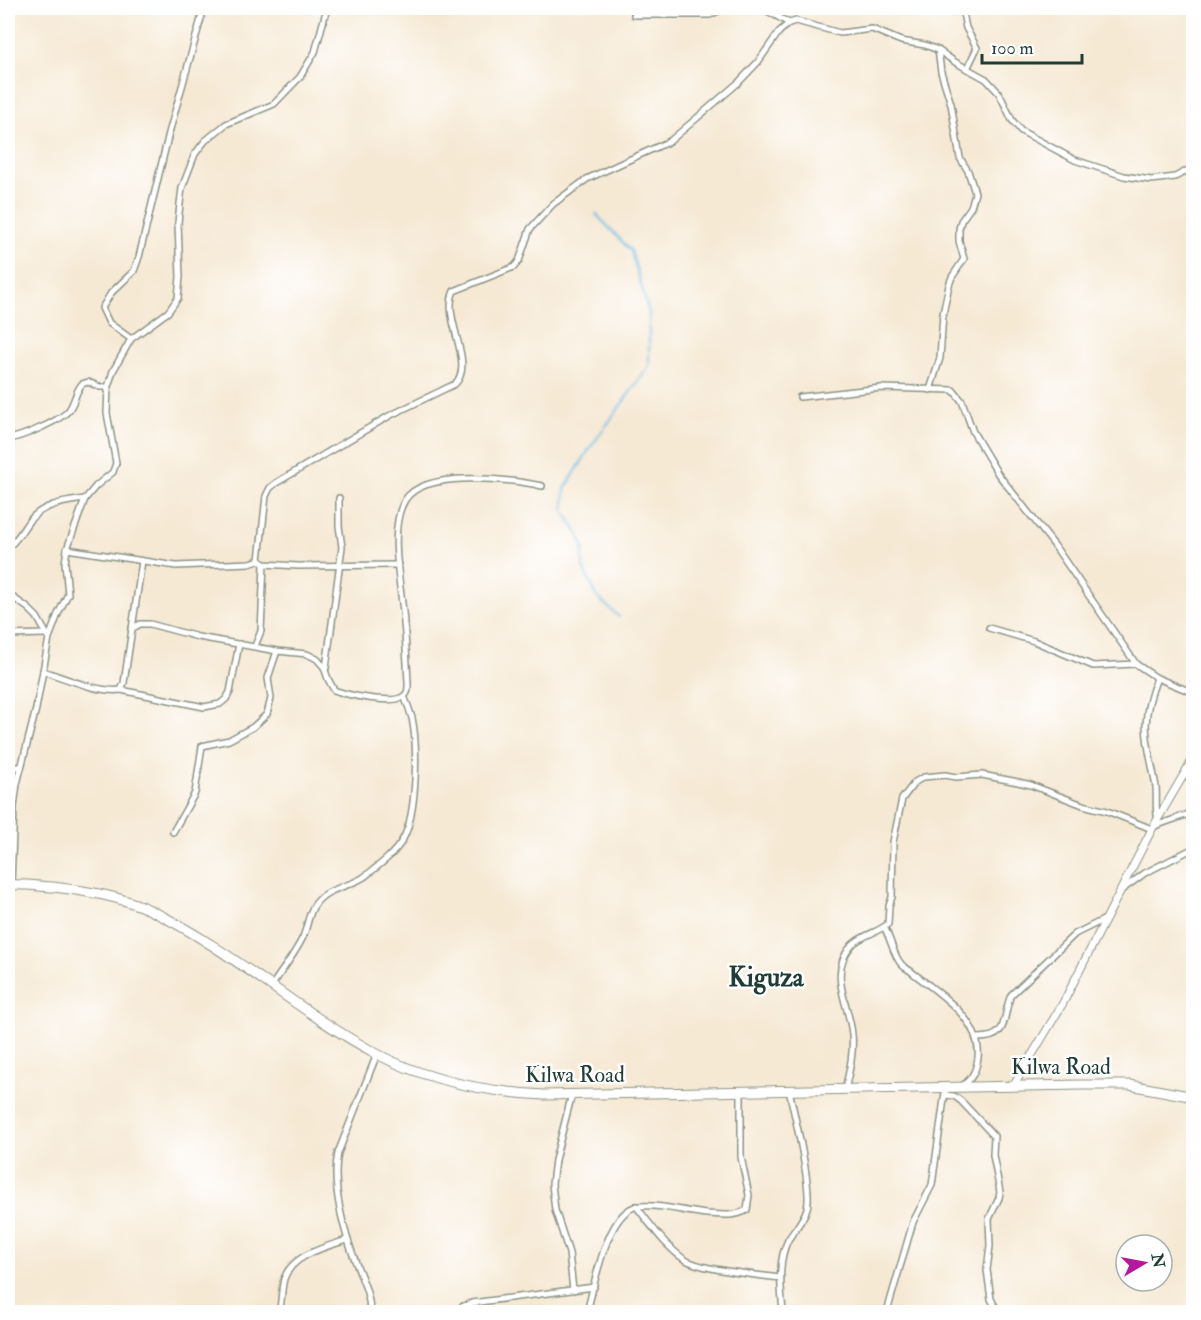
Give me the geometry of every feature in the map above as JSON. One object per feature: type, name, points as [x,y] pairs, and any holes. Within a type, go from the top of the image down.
[{"type":"highway","name":"Kilwa Road","points":[[9,884],[83,890],[150,910],[206,942],[271,987],[377,1054],[418,1071],[489,1090],[544,1095],[789,1090],[945,1091],[963,1086],[1130,1085],[1194,1097]]},
{"type":"street","points":[[131,339],[108,323],[102,308],[111,293],[134,271],[139,257],[204,8]]},
{"type":"street","points":[[9,884],[14,807],[21,767],[43,671],[48,636],[68,594],[65,563],[68,549],[85,498],[113,472],[116,462],[108,423],[108,387],[117,361],[131,339],[168,312],[178,298],[180,204],[182,188],[195,154],[205,141],[226,124],[269,107],[300,77],[315,51],[327,8]]},
{"type":"street","points":[[634,15],[710,15],[724,8]]},
{"type":"street","points":[[762,8],[789,23],[801,22],[846,34],[872,29],[907,43],[925,45],[938,50],[986,79],[999,93],[1012,120],[1021,131],[1075,160],[1124,176],[1151,180],[1175,177],[1194,167]]},
{"type":"street","points":[[962,8],[966,28],[977,48],[967,69]]},
{"type":"street","points":[[259,560],[266,495],[276,483],[363,430],[459,380],[462,375],[462,363],[450,304],[454,291],[514,267],[519,261],[530,229],[553,204],[587,179],[631,158],[650,152],[678,135],[747,74],[779,32],[789,23]]},
{"type":"street","points":[[930,390],[940,358],[943,314],[951,277],[964,259],[958,236],[961,221],[971,207],[975,193],[968,171],[960,158],[951,104],[941,72],[938,50]]},
{"type":"street","points":[[8,439],[62,416],[70,409],[82,384],[88,382],[100,387],[108,387]]},
{"type":"street","points":[[800,397],[881,388],[953,390],[958,394],[974,432],[998,474],[1053,545],[1136,664],[1157,678],[1194,693]]},
{"type":"street","points":[[339,498],[342,547],[326,670],[328,679],[334,690],[341,693],[395,699],[408,692],[398,565],[398,514],[406,498],[420,488],[439,482],[496,478],[542,486]]},
{"type":"street","points":[[8,547],[34,515],[44,508],[85,498]]},
{"type":"street","points":[[68,549],[184,566],[250,563],[259,560]]},
{"type":"street","points":[[259,560],[264,564],[298,566],[398,565]]},
{"type":"street","points":[[121,690],[124,683],[142,561]]},
{"type":"street","points":[[255,646],[261,631],[264,564]]},
{"type":"street","points":[[8,594],[37,617],[48,636]]},
{"type":"street","points":[[131,629],[140,624],[150,624],[198,637],[307,654],[317,659],[326,670]]},
{"type":"street","points":[[989,628],[1034,641],[1093,666],[1136,664]]},
{"type":"street","points":[[8,635],[48,636]]},
{"type":"street","points":[[43,671],[75,682],[110,690],[121,690],[204,707],[220,704],[230,692],[239,644]]},
{"type":"street","points":[[173,832],[195,794],[202,747],[229,740],[253,727],[267,714],[271,698],[268,678],[277,651]]},
{"type":"street","points":[[1155,825],[1156,789],[1144,731],[1150,695],[1157,678]]},
{"type":"street","points":[[271,987],[304,935],[311,910],[316,902],[362,878],[392,853],[407,831],[413,796],[415,744],[412,717],[404,696]]},
{"type":"street","points":[[1014,1085],[1063,1003],[1086,961],[1105,918],[1123,890],[1155,825],[1194,757]]},
{"type":"street","points":[[8,767],[21,767]]},
{"type":"street","points":[[845,1090],[852,1054],[852,1034],[839,970],[847,951],[854,943],[884,927],[889,920],[889,906],[892,897],[893,842],[902,799],[915,782],[924,777],[982,775],[1031,785],[1083,806],[1155,825],[1194,812]]},
{"type":"street","points":[[1123,890],[1145,873],[1194,848]]},
{"type":"street","points":[[976,1038],[1000,1033],[1011,994],[1075,934],[1105,918]]},
{"type":"street","points":[[884,927],[891,938],[898,960],[942,996],[973,1029],[979,1045],[977,1065],[973,1076],[963,1086]]},
{"type":"street","points":[[370,1312],[369,1296],[347,1240],[336,1183],[336,1168],[339,1153],[377,1054]]},
{"type":"street","points":[[783,1312],[781,1278],[785,1247],[805,1213],[808,1202],[789,1090]]},
{"type":"street","points":[[587,1312],[606,1246],[615,1225],[623,1214],[636,1206],[664,1206],[691,1212],[729,1215],[747,1210],[749,1195],[741,1157],[741,1091]]},
{"type":"street","points":[[887,1312],[913,1222],[932,1185],[945,1091],[961,1101],[992,1132],[995,1140],[993,1155],[1000,1192],[989,1219],[990,1246],[987,1270],[992,1299],[998,1312]]},
{"type":"street","points":[[572,1094],[555,1160],[552,1184],[555,1210],[568,1253],[573,1290]]},
{"type":"street","points":[[636,1206],[669,1246],[683,1258],[696,1264],[781,1278]]},
{"type":"street","points":[[279,1312],[283,1282],[287,1271],[294,1264],[323,1248],[347,1240]]},
{"type":"street","points":[[458,1312],[463,1306],[472,1303],[594,1287]]},
{"type":"waterway","points":[[596,214],[631,251],[649,313],[649,366],[590,448],[565,489],[564,511],[579,535],[583,547],[583,568],[598,598],[619,617]]},
{"type":"district","name":"Kiguza","points":[[766,977]]}]
